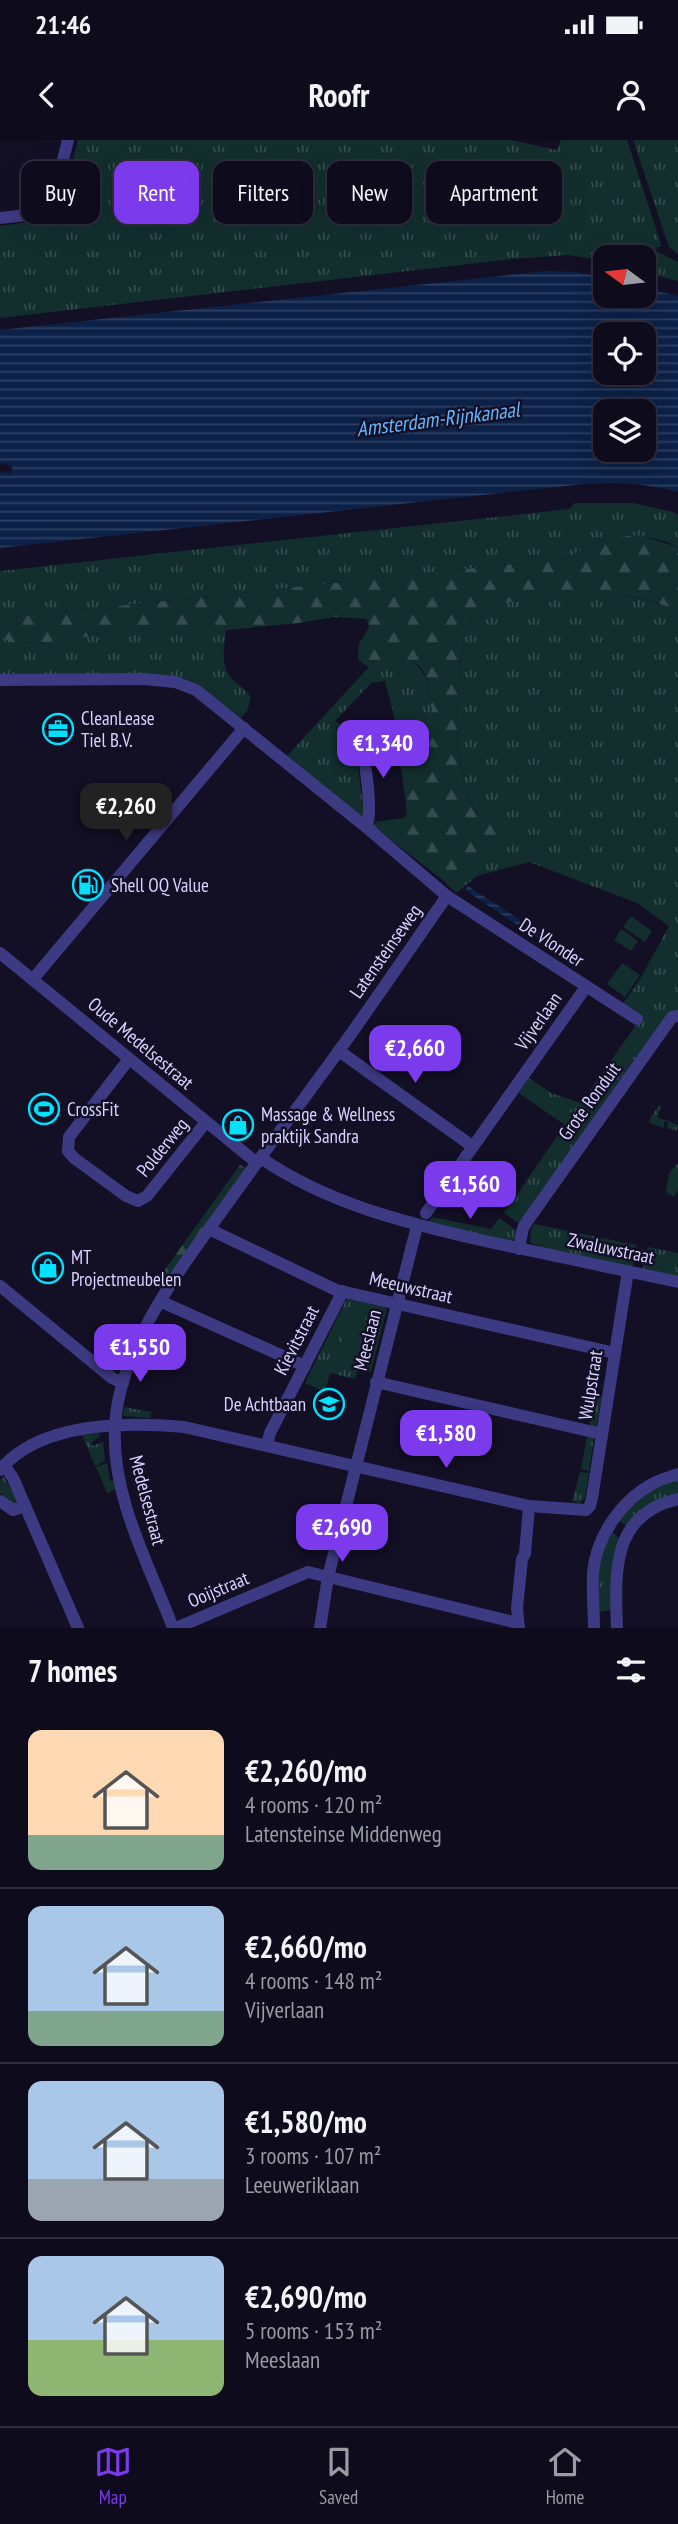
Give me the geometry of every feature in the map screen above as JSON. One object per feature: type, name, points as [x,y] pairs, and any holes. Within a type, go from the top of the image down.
[{"type":"street","points":[[0,218],[50,211],[68,140]]},
{"type":"street","name":"De Vlonder","points":[[0,680],[144,678],[176,682],[204,696],[447,896],[637,1019]]},
{"type":"street","points":[[359,726],[369,804],[369,823],[366,828]]},
{"type":"street","points":[[33,979],[244,728]]},
{"type":"street","name":"Latensteinseweg","points":[[259,1161],[340,1051],[447,896]]},
{"type":"street","name":"Oude Medelsestraat","points":[[0,953],[206,1122],[259,1161]]},
{"type":"street","name":"Vijverlaan","points":[[426,1213],[586,987]]},
{"type":"street","name":"Grote Ronduit","points":[[519,1249],[523,1227],[672,1017],[677,1016]]},
{"type":"street","points":[[340,1051],[472,1146]]},
{"type":"street","name":"Polderweg","points":[[130,1059],[69,1137],[68,1151],[74,1158],[126,1196],[138,1200],[147,1196],[206,1122]]},
{"type":"street","name":"Zwaluwstraat","points":[[259,1161],[331,1196],[417,1226],[678,1282]]},
{"type":"street","name":"Medelsestraat","points":[[175,1628],[142,1554],[129,1512],[116,1451],[115,1425],[123,1383],[142,1336],[172,1282],[259,1161]]},
{"type":"street","name":"Meeslaan","points":[[320,1628],[328,1577],[417,1226]]},
{"type":"street","name":"Meeuwstraat","points":[[209,1229],[335,1290],[615,1353]]},
{"type":"street","name":"Wulpstraat","points":[[529,1506],[582,1510],[590,1506],[628,1271]]},
{"type":"street","points":[[0,1286],[111,1378],[123,1383]]},
{"type":"street","name":"Kievitstraat","points":[[267,1445],[343,1291]]},
{"type":"street","points":[[162,1302],[304,1366]]},
{"type":"street","points":[[376,1382],[602,1434]]},
{"type":"street","points":[[78,1628],[13,1478],[2,1468],[25,1450],[51,1438],[83,1429],[147,1424],[184,1427],[529,1506],[518,1595],[519,1626]]},
{"type":"street","points":[[678,1474],[652,1484],[631,1500],[608,1527],[593,1571],[594,1624],[617,1624],[616,1568],[625,1539],[636,1522],[650,1510],[678,1499]]},
{"type":"street","points":[[0,1501],[13,1510],[25,1506]]},
{"type":"street","points":[[608,1527],[625,1539]]},
{"type":"street","name":"Ooijstraat","points":[[175,1628],[308,1572],[519,1626]]},
{"type":"green space","points":[[78,140],[510,140],[557,150],[561,140],[627,140],[661,247],[657,247],[656,251],[656,245],[593,245],[593,259],[568,255],[512,259],[0,318],[0,226],[21,223],[100,224],[100,161],[73,161]]},
{"type":"green space","points":[[633,140],[678,140],[678,254],[669,247]]},
{"type":"green space","points":[[656,251],[678,262],[678,281],[656,275]]},
{"type":"green space","points":[[575,503],[633,503],[673,512],[678,515],[678,547],[650,538],[622,538],[594,545],[568,558],[5,618],[14,644],[56,642],[129,629],[159,628],[181,633],[226,629],[224,654],[227,672],[251,698],[247,711],[241,718],[190,683],[0,677],[0,571],[569,509]]},
{"type":"green space","points":[[638,535],[678,547],[678,611],[630,596],[586,594],[493,604],[471,619],[464,638],[458,691],[461,770],[474,809],[507,836],[473,854],[468,865],[444,881],[373,826],[376,822],[404,818],[407,813],[394,716],[432,712],[427,681],[418,665],[400,662],[369,667],[358,660],[359,644],[369,627],[367,619],[334,617],[196,633],[159,628],[129,629],[56,642],[14,644],[0,636],[5,618],[568,558],[602,542]]},
{"type":"green space","points":[[585,593],[633,597],[678,611],[678,1011],[632,1062],[521,1225],[504,1213],[565,1125],[519,1093],[529,1078],[551,1093],[581,1103],[641,1018],[622,1005],[640,979],[669,926],[637,903],[529,862],[477,876],[456,893],[444,881],[468,865],[473,854],[506,836],[481,817],[474,808],[466,790],[460,763],[458,691],[464,638],[469,623],[477,613],[493,604]]},
{"type":"green space","points":[[405,659],[423,674],[432,712],[394,716],[385,681],[371,683],[335,721],[344,727],[344,745],[355,743],[364,815],[361,817],[286,757],[369,667]]},
{"type":"green space","points":[[631,916],[652,931],[645,942],[623,927]]},
{"type":"green space","points":[[621,929],[638,941],[631,951],[614,940]]},
{"type":"green space","points":[[622,963],[640,975],[625,997],[607,984]]},
{"type":"green space","points":[[659,1105],[661,1106],[657,1117],[678,1125],[676,1131],[667,1128],[668,1123],[664,1121],[664,1128],[649,1123]]},
{"type":"green space","points":[[678,1163],[678,1190],[674,1197],[666,1192],[669,1173]]},
{"type":"green space","points":[[240,1165],[246,1168],[165,1285],[158,1279]]},
{"type":"green space","points":[[432,1217],[491,1229],[499,1218],[519,1232],[509,1243],[429,1222]]},
{"type":"green space","points":[[535,1224],[636,1245],[633,1269],[543,1249],[530,1243],[531,1229]]},
{"type":"green space","points":[[648,1247],[678,1253],[678,1277],[642,1269],[646,1256],[641,1254],[641,1249],[647,1250]]},
{"type":"green space","points":[[347,1298],[387,1308],[371,1372],[358,1369],[355,1379],[330,1373],[325,1392],[305,1383]]},
{"type":"green space","points":[[349,1315],[370,1321],[361,1356],[340,1350]]},
{"type":"green space","points":[[596,1395],[602,1395],[596,1429],[589,1427]]},
{"type":"green space","points":[[124,1407],[152,1412],[150,1418],[123,1416]]},
{"type":"green space","points":[[100,1433],[99,1437],[91,1442],[92,1446],[103,1442],[105,1461],[95,1466],[82,1435]]},
{"type":"green space","points":[[587,1437],[594,1437],[589,1471],[581,1469]]},
{"type":"green space","points":[[107,1463],[110,1481],[116,1480],[118,1488],[107,1493],[96,1467]]},
{"type":"green space","points":[[580,1472],[589,1473],[585,1498],[580,1503],[572,1501]]},
{"type":"green space","points":[[3,1476],[18,1500],[14,1504],[0,1493],[0,1480]]},
{"type":"green space","points":[[678,1480],[678,1493],[654,1503],[628,1527],[617,1520],[652,1488]]},
{"type":"green space","points":[[610,1531],[621,1539],[612,1610],[599,1612],[599,1561]]},
{"type":"water","name":"Amsterdam-Rijnkanaal","points":[[546,271],[593,275],[593,308],[656,308],[656,291],[678,296],[678,492],[631,484],[584,484],[0,548],[0,472],[7,471],[8,475],[13,469],[10,465],[0,463],[0,330]]},
{"type":"water","points":[[468,886],[558,945],[555,950],[465,890]]},
{"type":"place","name":"CleanLease Tiel B.V.","points":[[58,729]]},
{"type":"place","name":"Shell OQ Value","points":[[88,885]]},
{"type":"place","name":"CrossFit","points":[[44,1109]]},
{"type":"place","name":"Massage & Wellness praktijk Sandra","points":[[238,1125]]},
{"type":"place","name":"MT Projectmeubelen","points":[[48,1268]]},
{"type":"place","name":"De Achtbaan","points":[[329,1404]]}]
